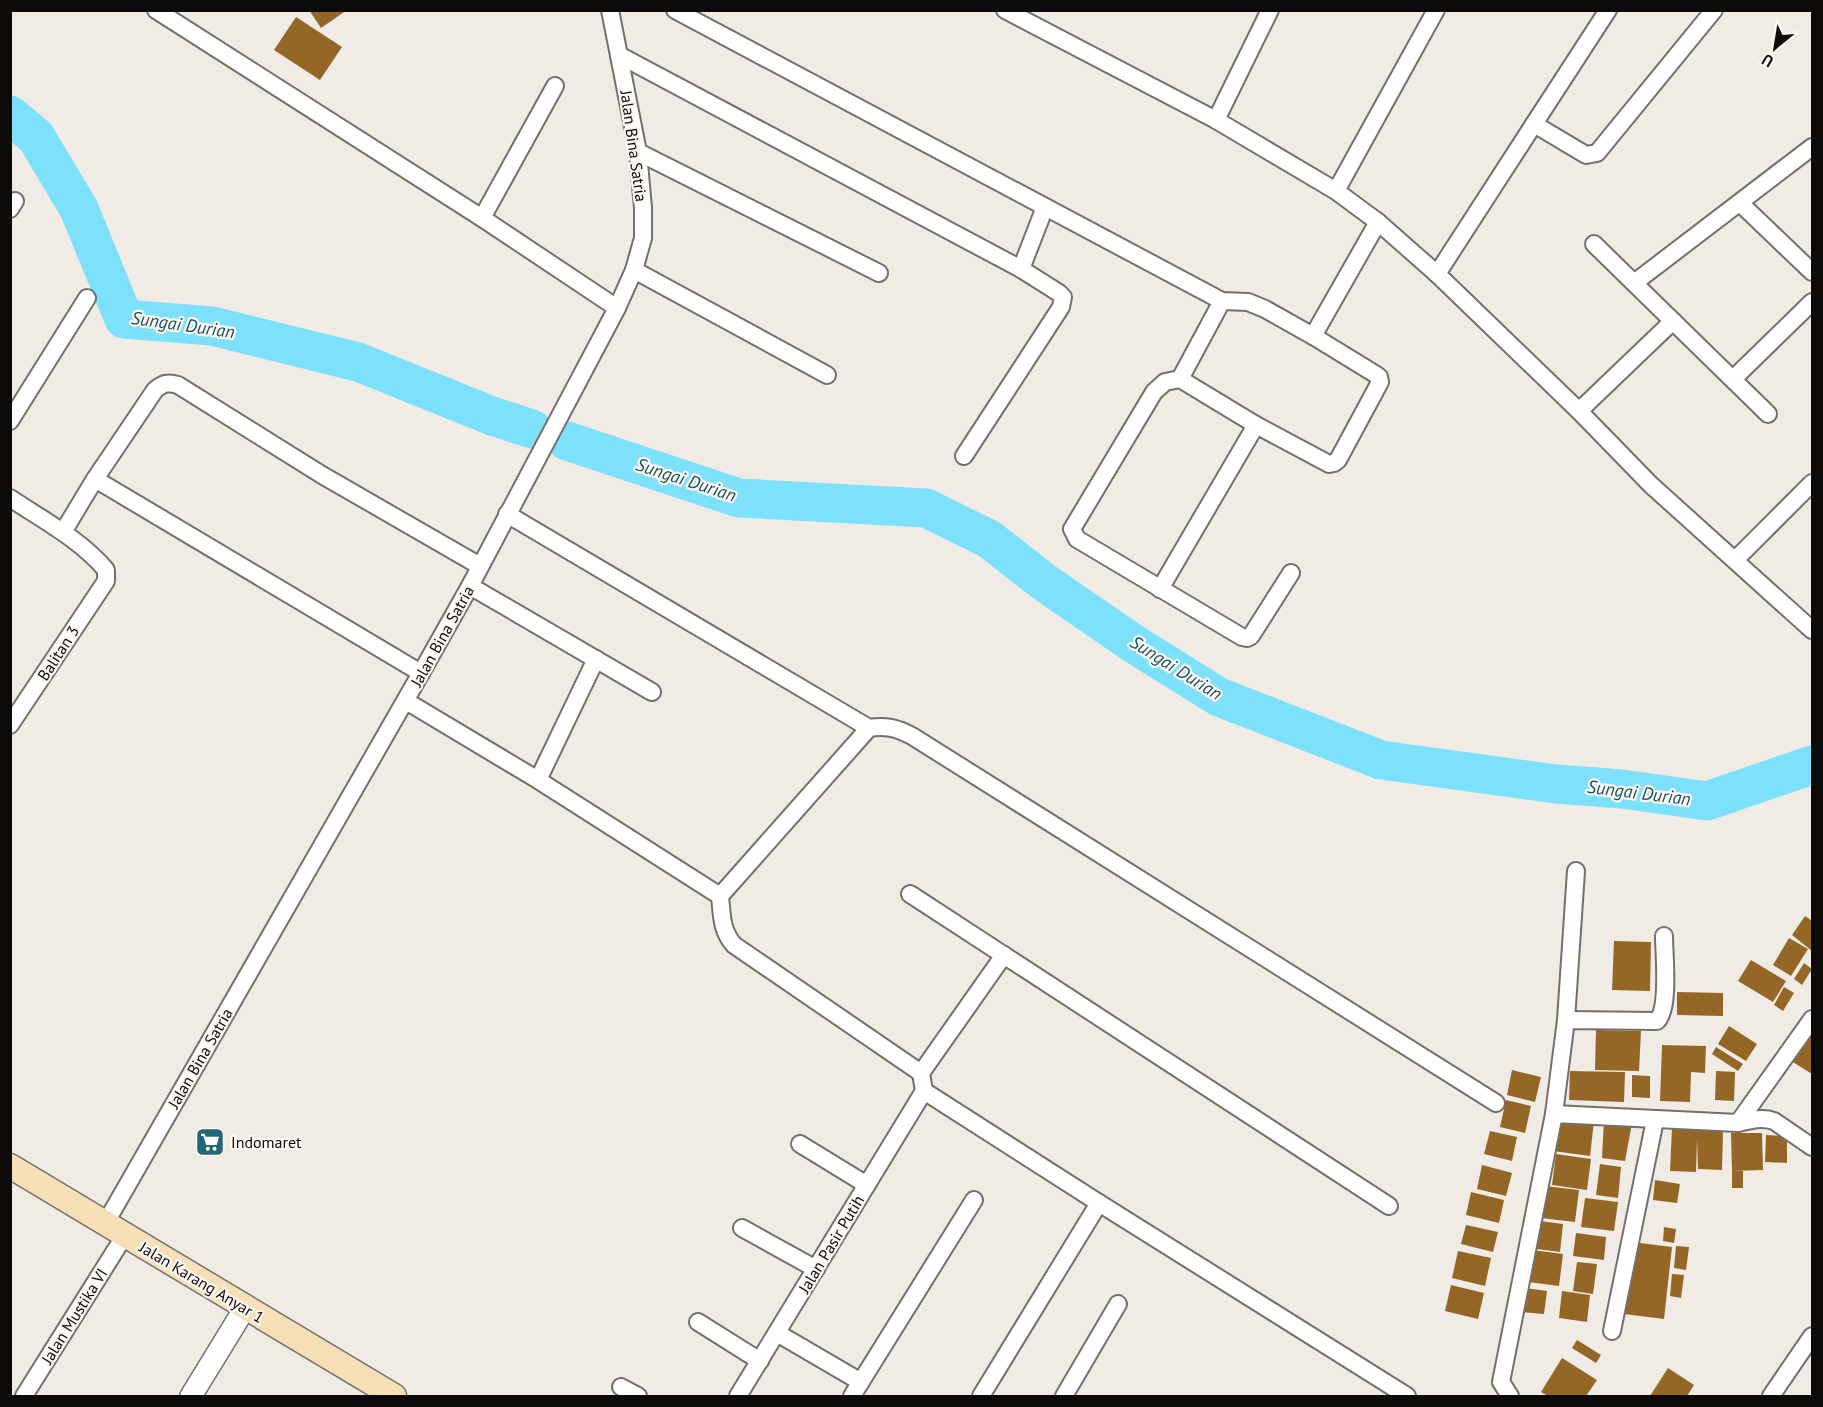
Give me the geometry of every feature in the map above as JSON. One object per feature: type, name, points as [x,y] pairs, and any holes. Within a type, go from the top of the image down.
[{"type":"main road","name":"Jalan Karang Anyar 1","points":[[10,1166],[394,1396]]},
{"type":"street","points":[[156,10],[482,218],[617,308]]},
{"type":"street","name":"Jalan Bina Satria","points":[[115,1229],[470,586],[617,308],[634,270],[643,238],[638,152],[610,10]]},
{"type":"street","points":[[675,10],[1222,301],[1248,302],[1313,336],[1375,374],[1380,382],[1338,460],[1329,464],[1256,425],[1180,380],[1165,382],[1154,392],[1072,529],[1077,538],[1160,590],[1237,635],[1247,638],[1251,636],[1291,573]]},
{"type":"street","points":[[1005,10],[1216,120],[1336,191],[1378,222],[1437,273],[1579,411],[1651,485],[1812,630]]},
{"type":"street","points":[[1216,120],[1270,10]]},
{"type":"street","points":[[1336,191],[1436,10]]},
{"type":"street","points":[[1437,273],[1608,10]]},
{"type":"street","points":[[1534,124],[1586,155],[1597,153],[1714,10]]},
{"type":"street","points":[[619,55],[1022,269],[1063,297],[1061,307],[964,456]]},
{"type":"street","points":[[482,218],[555,86]]},
{"type":"street","points":[[1635,283],[1812,147]]},
{"type":"street","points":[[638,152],[879,273]]},
{"type":"street","points":[[1740,203],[1812,272]]},
{"type":"street","points":[[1022,269],[1045,207]]},
{"type":"street","points":[[1313,336],[1378,222]]},
{"type":"street","points":[[1594,243],[1768,414]]},
{"type":"street","points":[[634,270],[827,375]]},
{"type":"street","points":[[10,421],[87,298]]},
{"type":"street","points":[[1180,380],[1222,301]]},
{"type":"street","points":[[1733,379],[1812,303]]},
{"type":"street","points":[[1579,411],[1673,321]]},
{"type":"street","points":[[14,507],[63,532],[95,479],[155,390],[161,384],[169,382],[178,384],[322,475],[480,566]]},
{"type":"street","points":[[1160,590],[1256,425]]},
{"type":"street","points":[[95,479],[421,673]]},
{"type":"street","points":[[1735,560],[1812,483]]},
{"type":"street","points":[[507,514],[869,728]]},
{"type":"street","name":"Balitan 3","points":[[10,725],[106,580],[106,570],[100,563],[63,532]]},
{"type":"street","points":[[470,586],[652,692]]},
{"type":"street","points":[[538,780],[596,659]]},
{"type":"street","points":[[406,701],[538,780],[720,896]]},
{"type":"street","points":[[921,1073],[734,945],[726,936],[723,926],[720,896],[869,728],[879,726],[890,727],[912,736],[1496,1103]]},
{"type":"street","points":[[1510,1396],[1501,1382],[1554,1114],[1566,1020],[1576,871]]},
{"type":"street","points":[[910,894],[1389,1206]]},
{"type":"street","points":[[1566,1020],[1657,1021],[1662,1016],[1665,1004],[1664,936]]},
{"type":"street","points":[[1004,955],[921,1073],[924,1091],[1407,1396]]},
{"type":"street","points":[[1738,1123],[1812,1018]]},
{"type":"street","name":"Jalan Pasir Putih","points":[[738,1396],[924,1091]]},
{"type":"street","points":[[1554,1114],[1738,1123],[1761,1118],[1774,1121],[1812,1147]]},
{"type":"street","points":[[1612,1331],[1655,1120]]},
{"type":"street","points":[[800,1144],[867,1185]]},
{"type":"street","points":[[777,1333],[856,1389],[974,1200]]},
{"type":"street","points":[[981,1396],[1099,1203]]},
{"type":"street","points":[[742,1228],[816,1269]]},
{"type":"street","name":"Jalan Mustika VI","points":[[24,1396],[115,1229]]},
{"type":"street","points":[[1064,1396],[1118,1305]]},
{"type":"street","points":[[191,1396],[245,1308]]},
{"type":"street","points":[[698,1322],[760,1361]]},
{"type":"street","points":[[1771,1396],[1812,1336]]},
{"type":"street","points":[[621,1387],[638,1396]]},
{"type":"building","points":[[309,10],[347,10],[321,28]]},
{"type":"building","points":[[296,17],[342,47],[320,80],[274,50]]},
{"type":"building","points":[[1805,916],[1812,921],[1812,951],[1792,935]]},
{"type":"building","points":[[1789,938],[1808,949],[1791,976],[1773,965]]},
{"type":"building","points":[[1614,941],[1651,942],[1650,991],[1612,990]]},
{"type":"building","points":[[1751,960],[1786,981],[1773,1002],[1738,981]]},
{"type":"building","points":[[1804,963],[1812,969],[1802,985],[1794,979]]},
{"type":"building","points":[[1784,987],[1794,993],[1783,1011],[1774,1005]]},
{"type":"building","points":[[1677,992],[1723,993],[1723,1016],[1677,1015]]},
{"type":"building","points":[[1729,1026],[1757,1044],[1746,1061],[1718,1044]]},
{"type":"building","points":[[1596,1030],[1641,1031],[1639,1071],[1595,1070]]},
{"type":"building","points":[[1806,1031],[1812,1035],[1812,1074],[1788,1059]]},
{"type":"building","points":[[1662,1045],[1706,1046],[1705,1073],[1691,1072],[1690,1102],[1660,1101]]},
{"type":"building","points":[[1716,1047],[1743,1064],[1738,1071],[1712,1054]]},
{"type":"building","points":[[1512,1070],[1541,1077],[1535,1102],[1507,1095]]},
{"type":"building","points":[[1570,1071],[1625,1072],[1624,1102],[1569,1100]]},
{"type":"building","points":[[1716,1071],[1735,1072],[1734,1101],[1715,1100]]},
{"type":"building","points":[[1632,1075],[1650,1076],[1650,1098],[1632,1097]]},
{"type":"building","points":[[1506,1100],[1531,1106],[1525,1133],[1500,1127]]},
{"type":"building","points":[[1557,1116],[1594,1121],[1590,1156],[1553,1151]]},
{"type":"building","points":[[1604,1120],[1632,1123],[1625,1161],[1602,1158]]},
{"type":"building","points":[[1672,1128],[1723,1131],[1722,1170],[1698,1169],[1697,1140],[1696,1172],[1670,1171]]},
{"type":"building","points":[[1490,1131],[1517,1137],[1512,1161],[1484,1154]]},
{"type":"building","points":[[1731,1133],[1762,1133],[1763,1170],[1732,1171]]},
{"type":"building","points":[[1766,1135],[1787,1136],[1787,1163],[1765,1162]]},
{"type":"building","points":[[1556,1154],[1591,1159],[1587,1190],[1552,1185]]},
{"type":"building","points":[[1600,1164],[1621,1167],[1618,1198],[1596,1195]]},
{"type":"building","points":[[1482,1165],[1512,1173],[1506,1196],[1477,1189]]},
{"type":"building","points":[[1732,1171],[1743,1171],[1743,1188],[1732,1188]]},
{"type":"building","points":[[1655,1180],[1680,1184],[1677,1203],[1653,1200]]},
{"type":"building","points":[[1545,1186],[1579,1190],[1575,1222],[1541,1218]]},
{"type":"building","points":[[1471,1192],[1504,1200],[1499,1223],[1466,1215]]},
{"type":"building","points":[[1585,1198],[1618,1202],[1614,1231],[1581,1227]]},
{"type":"building","points":[[1540,1221],[1563,1224],[1560,1252],[1537,1249]]},
{"type":"building","points":[[1466,1225],[1498,1232],[1493,1252],[1461,1244]]},
{"type":"building","points":[[1664,1227],[1676,1229],[1674,1243],[1663,1241]]},
{"type":"building","points":[[1576,1233],[1606,1237],[1604,1260],[1573,1256]]},
{"type":"building","points":[[1632,1242],[1672,1247],[1664,1319],[1624,1314]]},
{"type":"building","points":[[1676,1246],[1689,1247],[1686,1270],[1674,1268]]},
{"type":"building","points":[[1532,1250],[1563,1254],[1559,1286],[1528,1282]]},
{"type":"building","points":[[1458,1251],[1491,1258],[1485,1286],[1452,1278]]},
{"type":"building","points":[[1577,1262],[1597,1264],[1593,1294],[1573,1291]]},
{"type":"building","points":[[1672,1274],[1684,1275],[1681,1298],[1670,1296]]},
{"type":"building","points":[[1451,1285],[1484,1293],[1478,1319],[1445,1311]]},
{"type":"building","points":[[1525,1288],[1547,1291],[1544,1314],[1522,1312]]},
{"type":"building","points":[[1562,1291],[1590,1295],[1587,1322],[1559,1318]]},
{"type":"building","points":[[1577,1340],[1601,1355],[1596,1363],[1572,1348]]},
{"type":"building","points":[[1562,1358],[1597,1380],[1586,1396],[1548,1396],[1541,1392]]},
{"type":"building","points":[[1668,1368],[1694,1385],[1687,1396],[1650,1396]]},
{"type":"waterway","name":"Sungai Durian","points":[[10,115],[36,137],[79,209],[124,319],[212,326],[358,362],[492,416],[532,429]]},
{"type":"waterway","name":"Sungai Durian","points":[[567,441],[739,498],[926,508],[989,539],[1044,582],[1134,644],[1219,697],[1381,760],[1556,784],[1622,789],[1707,801],[1812,765]]},
{"type":"place","name":"Indomaret","points":[[210,1142]]}]
